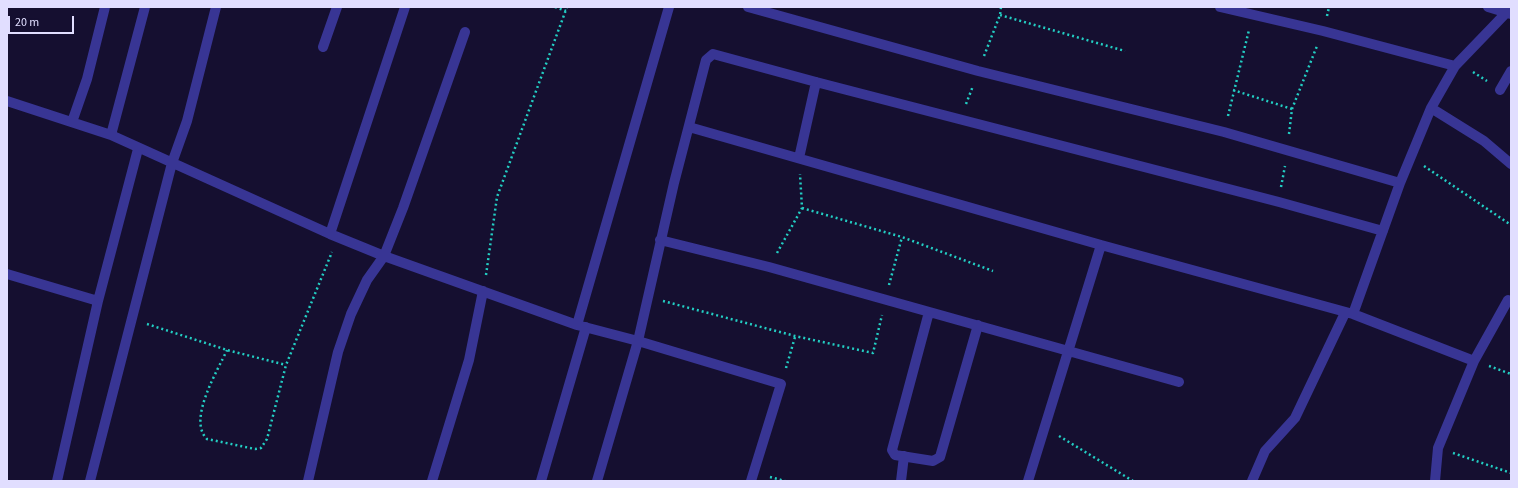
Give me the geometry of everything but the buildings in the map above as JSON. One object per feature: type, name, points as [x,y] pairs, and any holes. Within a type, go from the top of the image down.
[{"type":"street","points":[[72,122],[87,79],[105,7]]},
{"type":"street","points":[[111,135],[145,7]]},
{"type":"street","points":[[90,481],[172,163],[187,121],[216,7]]},
{"type":"street","points":[[323,47],[336,7]]},
{"type":"street","points":[[334,235],[405,7]]},
{"type":"street","points":[[541,481],[669,7]]},
{"type":"street","points":[[748,7],[978,71],[1224,132],[1400,183]]},
{"type":"street","points":[[1220,7],[1252,16],[1323,31],[1455,66]]},
{"type":"street","points":[[1252,481],[1265,451],[1295,418],[1349,313],[1431,108],[1455,66],[1509,13],[1488,7]]},
{"type":"street","points":[[308,481],[338,352],[359,297],[367,280],[384,256],[406,202],[465,32]]},
{"type":"street","points":[[597,481],[638,340],[660,240],[706,60],[713,54],[960,120],[1278,202],[1383,231]]},
{"type":"street","points":[[1500,90],[1511,71]]},
{"type":"street","points":[[799,158],[816,82]]},
{"type":"street","points":[[7,101],[111,135],[138,149],[384,256],[582,326],[638,340],[781,384],[751,481]]},
{"type":"street","points":[[1431,108],[1484,140],[1511,164]]},
{"type":"street","points":[[689,127],[1101,245],[1349,313],[1474,361]]},
{"type":"street","points":[[57,481],[98,301],[138,149]]},
{"type":"street","points":[[660,240],[769,267],[885,301],[978,325],[1068,352],[1179,382]]},
{"type":"street","points":[[1028,481],[1101,245]]},
{"type":"street","points":[[7,274],[98,301]]},
{"type":"street","points":[[432,481],[469,360],[483,290]]},
{"type":"street","points":[[1435,481],[1438,448],[1474,361],[1508,300]]},
{"type":"street","points":[[929,312],[892,450],[895,455],[933,461],[937,461],[940,457],[978,325]]},
{"type":"street","points":[[901,481],[904,456]]},
{"type":"path","points":[[555,7],[566,11]]},
{"type":"path","points":[[483,290],[497,197],[568,7]]},
{"type":"path","points":[[960,120],[1000,15],[1001,7]]},
{"type":"path","points":[[1000,15],[1125,51]]},
{"type":"path","points":[[1224,132],[1252,16]]},
{"type":"path","points":[[1233,90],[1292,109],[1323,31]]},
{"type":"path","points":[[1455,66],[1476,73],[1500,90]]},
{"type":"path","points":[[1411,156],[1511,225]]},
{"type":"path","points":[[769,267],[802,208],[799,158]]},
{"type":"path","points":[[802,208],[902,237],[993,271]]},
{"type":"path","points":[[227,350],[201,408],[200,426],[202,434],[207,438],[255,449],[260,448],[267,439],[286,365],[334,235]]},
{"type":"path","points":[[647,296],[795,336],[873,353],[902,237]]},
{"type":"path","points":[[131,318],[227,350],[286,365]]},
{"type":"path","points":[[781,384],[795,336]]},
{"type":"path","points":[[1474,361],[1511,374]]},
{"type":"path","points":[[1045,427],[1133,481]]},
{"type":"path","points":[[1438,448],[1511,473]]}]
